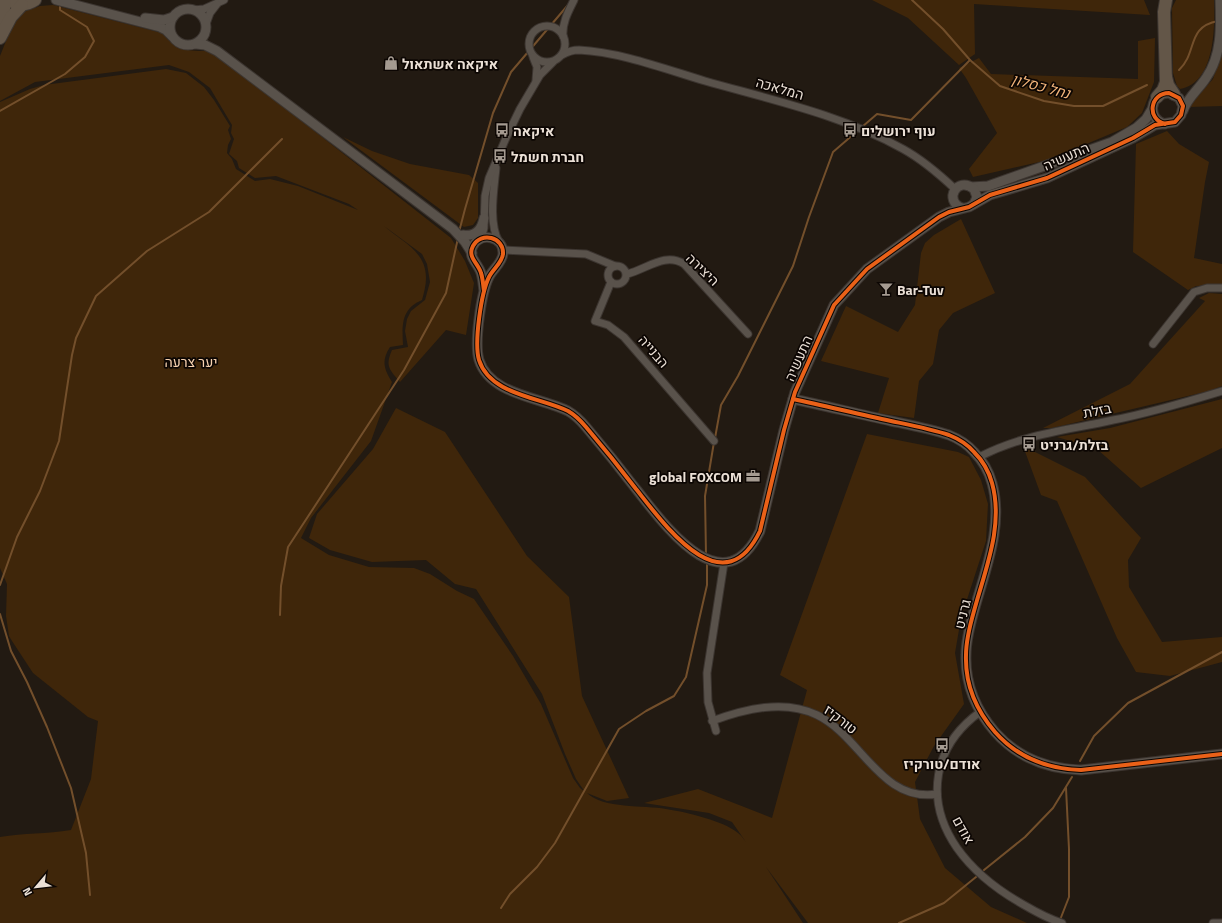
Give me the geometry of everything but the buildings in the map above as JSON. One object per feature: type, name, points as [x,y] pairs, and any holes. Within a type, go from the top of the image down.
[{"type":"highway","points":[[0,24],[5,0]]},
{"type":"highway","points":[[9,0],[16,4],[22,5]]},
{"type":"highway","points":[[0,38],[11,17],[22,5],[35,0]]},
{"type":"highway","points":[[1160,0],[1164,16]]},
{"type":"highway","points":[[1157,97],[1165,87],[1164,16],[1166,0]]},
{"type":"highway","points":[[1166,76],[1168,85],[1175,95]]},
{"type":"street","points":[[58,0],[157,26],[164,29],[175,41],[183,45],[205,45],[217,51],[453,229],[465,242],[472,253]]},
{"type":"street","points":[[80,0],[152,19],[164,20],[173,17],[182,10],[204,9],[222,1]]},
{"type":"street","points":[[484,291],[482,275],[473,260],[472,253],[474,244],[480,239],[484,231],[486,188],[509,131],[536,82],[545,69],[562,55],[565,49],[563,26],[574,0]]},
{"type":"street","points":[[1152,109],[1155,118],[1165,124],[1177,121],[1188,100],[1209,73],[1215,60],[1218,47],[1221,26],[1220,0]]},
{"type":"street","points":[[196,44],[203,38],[212,10],[222,1]]},
{"type":"street","points":[[193,10],[200,14],[206,27],[208,37],[217,51]]},
{"type":"street","points":[[536,82],[536,67],[529,47],[530,36],[536,30],[558,22],[567,14]]},
{"type":"street","points":[[172,36],[170,25],[173,17]]},
{"type":"street","points":[[547,26],[557,29],[564,38]]},
{"type":"street","name":"המלאכה","points":[[564,38],[569,44],[582,50]]},
{"type":"street","name":"המלאכה","points":[[562,55],[572,50],[582,50],[636,60],[833,118],[902,148],[931,167],[954,193]]},
{"type":"street","points":[[532,55],[542,62],[553,62]]},
{"type":"street","points":[[971,187],[976,193],[976,200],[974,204],[969,207],[962,208],[956,204],[954,193],[961,185],[968,185],[971,187],[988,186],[1112,142],[1136,128],[1146,119],[1157,97],[1165,93],[1185,96],[1197,90]]},
{"type":"street","points":[[1175,95],[1181,102],[1183,111]]},
{"type":"street","name":"התעשיה","points":[[974,204],[990,195],[1047,178],[1128,140],[1154,126],[1165,124]]},
{"type":"street","points":[[496,162],[493,209],[495,232],[501,246],[501,260],[489,278],[484,291],[477,343],[479,360],[488,376],[503,387],[556,406],[577,418],[586,427],[676,538],[699,556],[724,563],[708,665],[707,695],[712,721],[716,731]]},
{"type":"street","name":"התעשיה","points":[[939,217],[954,193]]},
{"type":"street","name":"התעשיה","points":[[724,563],[743,555],[752,545],[760,531],[793,399],[834,305],[866,269],[939,217],[962,208]]},
{"type":"street","points":[[463,234],[470,235],[477,232],[482,226],[484,218]]},
{"type":"street","points":[[453,229],[470,238],[491,238],[501,246],[586,254],[614,266],[622,267],[627,274],[623,282],[616,284],[608,278],[609,270],[614,266]]},
{"type":"street","name":"היצירה","points":[[627,274],[662,260],[674,259],[679,261],[684,264],[748,334]]},
{"type":"street","points":[[476,264],[480,267],[488,269],[497,265]]},
{"type":"street","name":"הבנייה","points":[[612,282],[595,321],[608,325],[624,337],[714,441]]},
{"type":"street","points":[[1152,344],[1194,292],[1207,288],[1222,288]]},
{"type":"street","name":"בזלת","points":[[979,457],[1007,444],[1029,437],[1141,414],[1222,391]]},
{"type":"street","name":"גרניט","points":[[793,399],[950,436],[964,443],[979,457],[984,464],[990,476],[994,490],[996,520],[991,551],[969,630],[966,653],[968,681],[980,712],[994,731],[1010,746],[1032,760],[1056,768],[1069,770],[1094,770],[1222,754]]},
{"type":"street","name":"טורקיז","points":[[712,721],[741,712],[768,707],[787,707],[805,711],[817,715],[839,731],[898,788],[920,796],[937,794]]},
{"type":"street","name":"אודם","points":[[980,712],[962,727],[949,745],[940,764],[937,794],[942,820],[949,834],[967,861],[983,876],[1004,893],[1033,910],[1062,923]]},
{"type":"street","points":[[1213,923],[1222,923]]},
{"type":"green space","points":[[872,0],[1144,0],[1150,15],[974,4],[975,54],[959,65],[908,18]]},
{"type":"green space","points":[[1176,0],[1214,0],[1213,38],[1206,65],[1200,76],[1192,85],[1180,89],[1177,86],[1173,73],[1172,8]]},
{"type":"green space","name":"יער צרעה","points":[[53,5],[162,33],[173,44],[184,49],[212,51],[451,238],[465,261],[474,283],[466,335],[446,330],[400,382],[389,367],[390,355],[392,350],[408,347],[405,331],[407,319],[411,311],[425,300],[430,282],[427,264],[422,254],[384,226],[412,248],[422,261],[426,278],[423,297],[422,300],[410,308],[406,313],[403,324],[403,345],[390,347],[385,357],[385,369],[392,382],[371,441],[311,518],[301,538],[329,555],[369,567],[414,568],[430,574],[457,591],[474,599],[513,656],[541,704],[573,778],[585,792],[576,779],[565,754],[542,694],[476,589],[455,584],[426,560],[372,562],[330,550],[309,538],[317,514],[373,449],[396,408],[445,432],[527,556],[569,597],[582,696],[629,798],[607,801],[587,793],[594,798],[603,802],[624,806],[657,808],[684,812],[714,821],[738,833],[748,845],[732,822],[709,813],[644,803],[698,789],[772,818],[807,690],[780,675],[867,434],[958,452],[969,457],[981,480],[988,504],[986,541],[961,618],[955,653],[964,704],[934,746],[915,782],[920,819],[945,868],[991,907],[1027,923],[808,923],[766,867],[803,923],[0,923],[0,837],[71,830],[91,779],[98,721],[88,717],[33,673],[9,636],[6,616],[7,584],[0,568],[0,102],[30,89],[44,85],[166,69],[186,73],[204,87],[230,126],[228,130],[231,139],[228,145],[227,153],[232,159],[236,169],[255,181],[270,179],[298,186],[358,210],[349,204],[276,176],[255,178],[239,168],[237,161],[229,154],[234,139],[231,133],[232,125],[210,88],[189,72],[169,65],[35,82],[0,101],[0,56],[14,21],[19,14],[28,10],[40,6]]},
{"type":"green space","points":[[1155,38],[1154,82],[1142,113],[1127,127],[1048,160],[973,177],[969,169],[997,133],[959,68],[979,58],[991,74],[1138,79],[1138,41]]},
{"type":"green space","points":[[1222,53],[1222,106],[1188,107],[1213,79]]},
{"type":"green space","points":[[1167,131],[1179,144],[1209,162],[1194,258],[1222,264],[1222,285],[1196,286],[1188,290],[1133,252],[1136,144]]},
{"type":"green space","points":[[343,137],[372,151],[410,164],[469,175],[478,183],[478,218],[473,225],[464,227]]},
{"type":"green space","points":[[961,219],[995,293],[953,313],[939,330],[933,364],[919,381],[914,418],[878,413],[889,378],[821,361],[846,306],[898,332],[915,305],[921,253],[925,243],[934,235]]},
{"type":"green space","points":[[1209,293],[1222,294],[1222,386],[1209,391],[1052,428],[1043,428],[1130,384],[1205,301],[1199,298]]},
{"type":"green space","points":[[1222,399],[1222,448],[1141,488],[1097,449],[1057,437],[1110,428]]},
{"type":"green space","points":[[1023,446],[1085,477],[1141,538],[1128,560],[1129,587],[1162,642],[1222,637],[1222,662],[1170,676],[1136,672],[1117,638],[1057,501],[1041,495]]},
{"type":"waterway","name":"נחל כסלון","points":[[912,0],[943,29],[970,60],[1000,86],[1044,101],[1074,106],[1103,106],[1147,85]]},
{"type":"waterway","points":[[0,111],[65,74],[85,57],[94,41],[87,27],[60,10],[60,5]]},
{"type":"waterway","points":[[459,232],[493,113],[511,72],[568,5]]},
{"type":"waterway","name":"נחל כסלון","points":[[1179,70],[1189,56],[1197,34],[1208,24],[1218,21]]},
{"type":"waterway","points":[[715,438],[721,405],[738,376],[793,266],[833,152],[877,114],[911,120],[970,60]]},
{"type":"waterway","points":[[0,585],[17,537],[40,491],[59,441],[76,338],[96,296],[147,251],[209,212],[282,139]]},
{"type":"waterway","points":[[280,615],[281,586],[288,547],[404,370],[446,293],[458,238]]},
{"type":"waterway","points":[[706,555],[705,496],[714,442]]},
{"type":"waterway","points":[[501,908],[510,894],[537,867],[555,843],[619,729],[646,711],[674,696],[686,677],[707,585],[707,562]]},
{"type":"waterway","points":[[0,614],[11,651],[47,727],[71,788],[86,853],[90,895]]},
{"type":"waterway","points":[[1080,761],[1094,736],[1128,703],[1222,652]]},
{"type":"waterway","points":[[984,870],[1025,837],[1053,808],[1072,777]]},
{"type":"waterway","points":[[1060,920],[1069,897],[1069,849],[1066,788]]},
{"type":"waterway","points":[[899,923],[944,903],[976,877]]},
{"type":"cycle path","points":[[484,291],[483,280],[480,269],[472,257],[471,250],[477,241],[486,237],[500,243],[503,254],[501,260],[486,284],[479,318],[477,342],[478,352],[479,360],[485,372],[494,381],[505,388],[557,406],[573,414],[586,427],[662,521],[678,538],[695,552],[712,561],[729,562],[745,553],[760,531],[784,430],[795,392],[834,305],[867,269],[939,217],[949,212],[969,207],[990,195],[1047,178],[1133,138],[1155,125],[1175,122],[1181,115],[1183,106],[1179,98],[1169,93],[1158,97],[1154,101],[1153,107],[1155,117],[1159,121],[1165,124]]},
{"type":"cycle path","points":[[793,399],[920,427],[949,435],[960,440],[969,447],[983,463],[991,479],[995,499],[996,515],[992,548],[968,633],[966,666],[967,676],[977,706],[988,724],[1004,741],[1014,749],[1034,760],[1057,767],[1081,770],[1222,754]]},
{"type":"place","name":"איקאה אשתאול","points":[[391,63]]},
{"type":"place","name":"איקאה","points":[[502,130]]},
{"type":"place","name":"עוף ירושלים","points":[[850,130]]},
{"type":"place","name":"חברת חשמל","points":[[500,156]]},
{"type":"place","name":"Bar-Tuv","points":[[886,289]]},
{"type":"place","name":"בזלת/גרניט","points":[[1029,444]]},
{"type":"place","name":"global FOXCOM","points":[[753,476]]},
{"type":"place","name":"אודם/טורקיז","points":[[942,745]]}]
